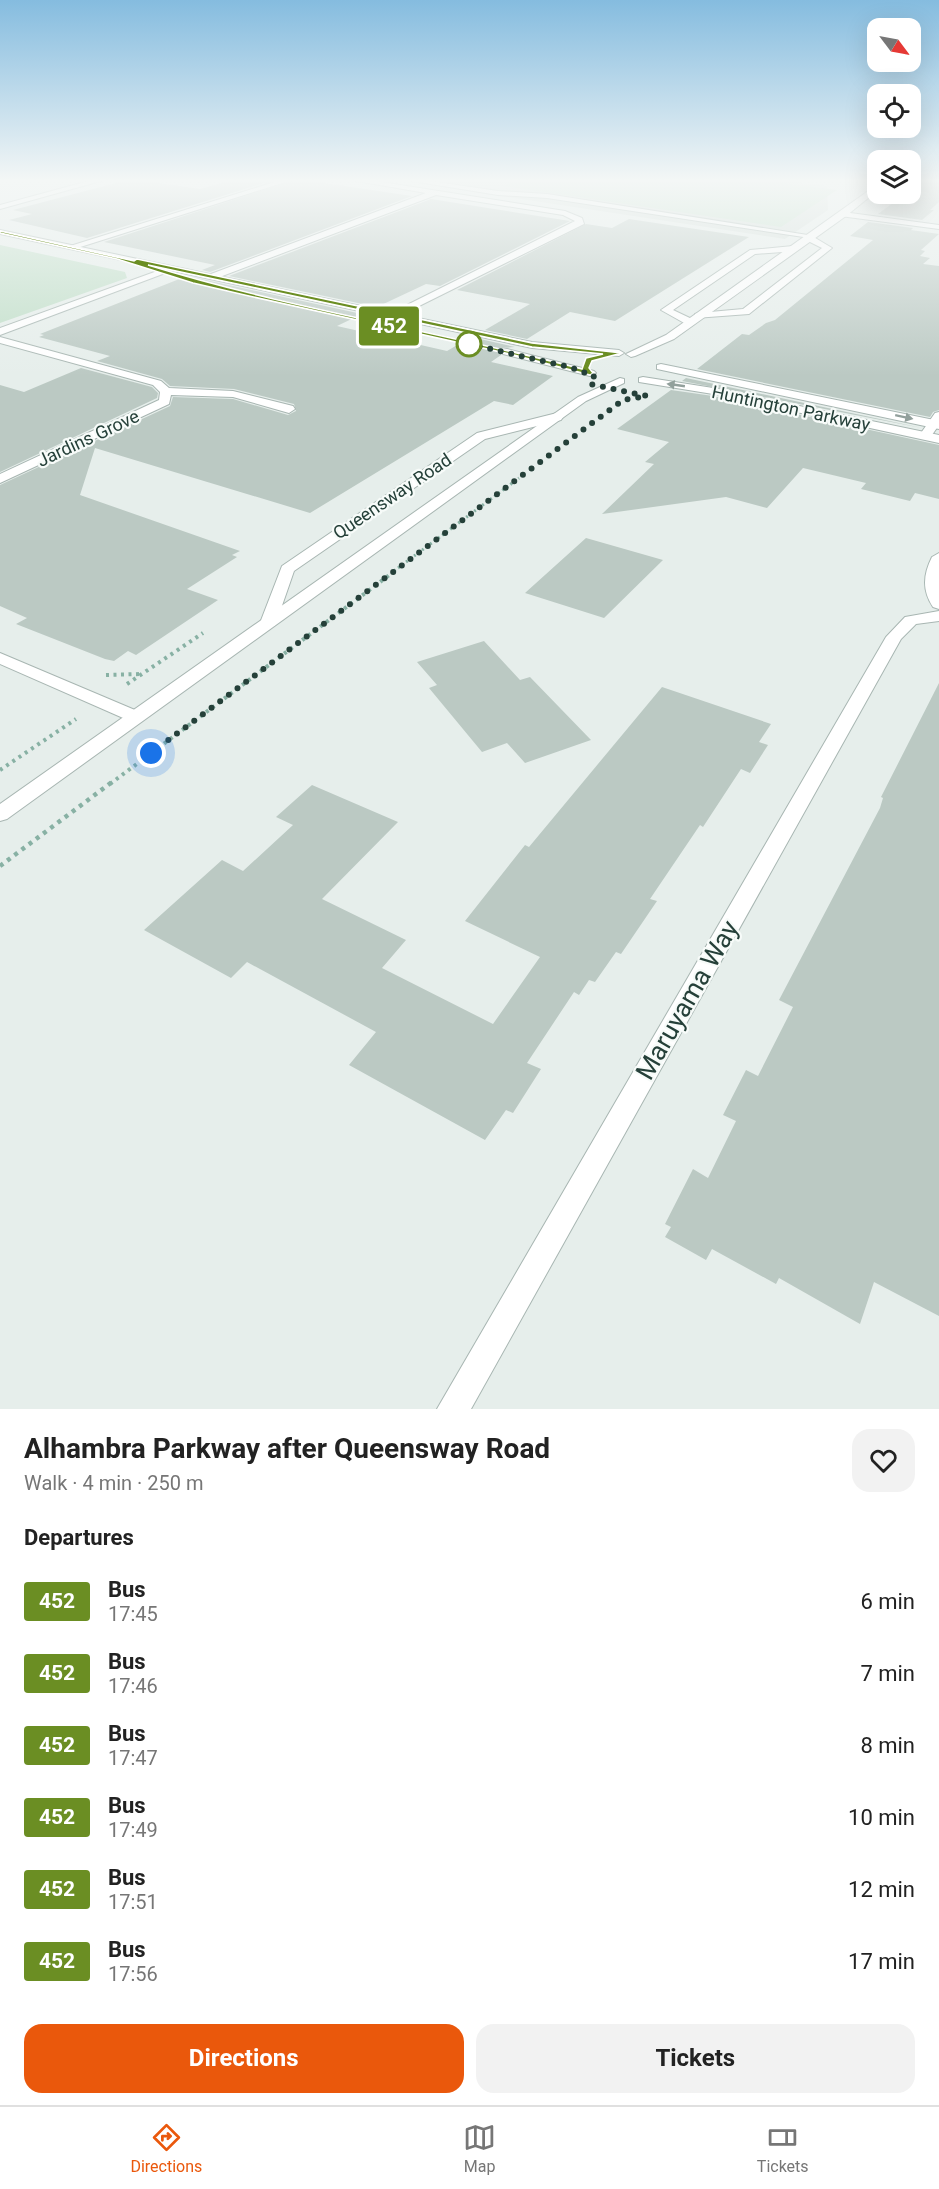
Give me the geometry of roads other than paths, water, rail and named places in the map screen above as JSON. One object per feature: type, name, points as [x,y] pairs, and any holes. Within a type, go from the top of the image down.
[{"type":"street","points":[[60,245],[532,345],[631,354],[670,337],[799,245]]},
{"type":"street","points":[[71,247],[78,245]]},
{"type":"street","points":[[214,276],[297,245]]},
{"type":"street","points":[[395,315],[538,245]]},
{"type":"street","points":[[699,316],[746,312],[828,248],[822,245]]},
{"type":"street","points":[[690,322],[666,310],[753,252],[793,249]]},
{"type":"street","points":[[118,258],[249,295],[421,333]]},
{"type":"street","points":[[0,332],[163,272]]},
{"type":"street","points":[[643,380],[658,375],[659,365],[670,337]]},
{"type":"street","name":"Jardins Grove","points":[[0,340],[157,383],[166,391],[233,394],[289,409]]},
{"type":"street","points":[[494,349],[620,381]]},
{"type":"street","name":"Queensway Road","points":[[582,399],[592,374],[585,369],[589,360],[619,353]]},
{"type":"street","name":"Huntington Parkway","points":[[631,354],[659,365],[937,421]]},
{"type":"street","name":"Huntington Parkway","points":[[620,381],[643,380],[713,391],[939,439]]},
{"type":"street","name":"Queensway Road","points":[[0,814],[582,399],[620,381]]},
{"type":"street","name":"Jardins Grove","points":[[0,479],[165,402],[166,391]]},
{"type":"street","name":"Queensway Road","points":[[267,623],[286,569],[481,436],[557,417]]},
{"type":"street","points":[[925,436],[937,421]]},
{"type":"street","points":[[939,558],[930,580],[934,596],[939,604]]},
{"type":"street","name":"Maruyama Way","points":[[453,1409],[894,638],[911,620],[939,616]]},
{"type":"street","points":[[0,658],[136,717]]}]
